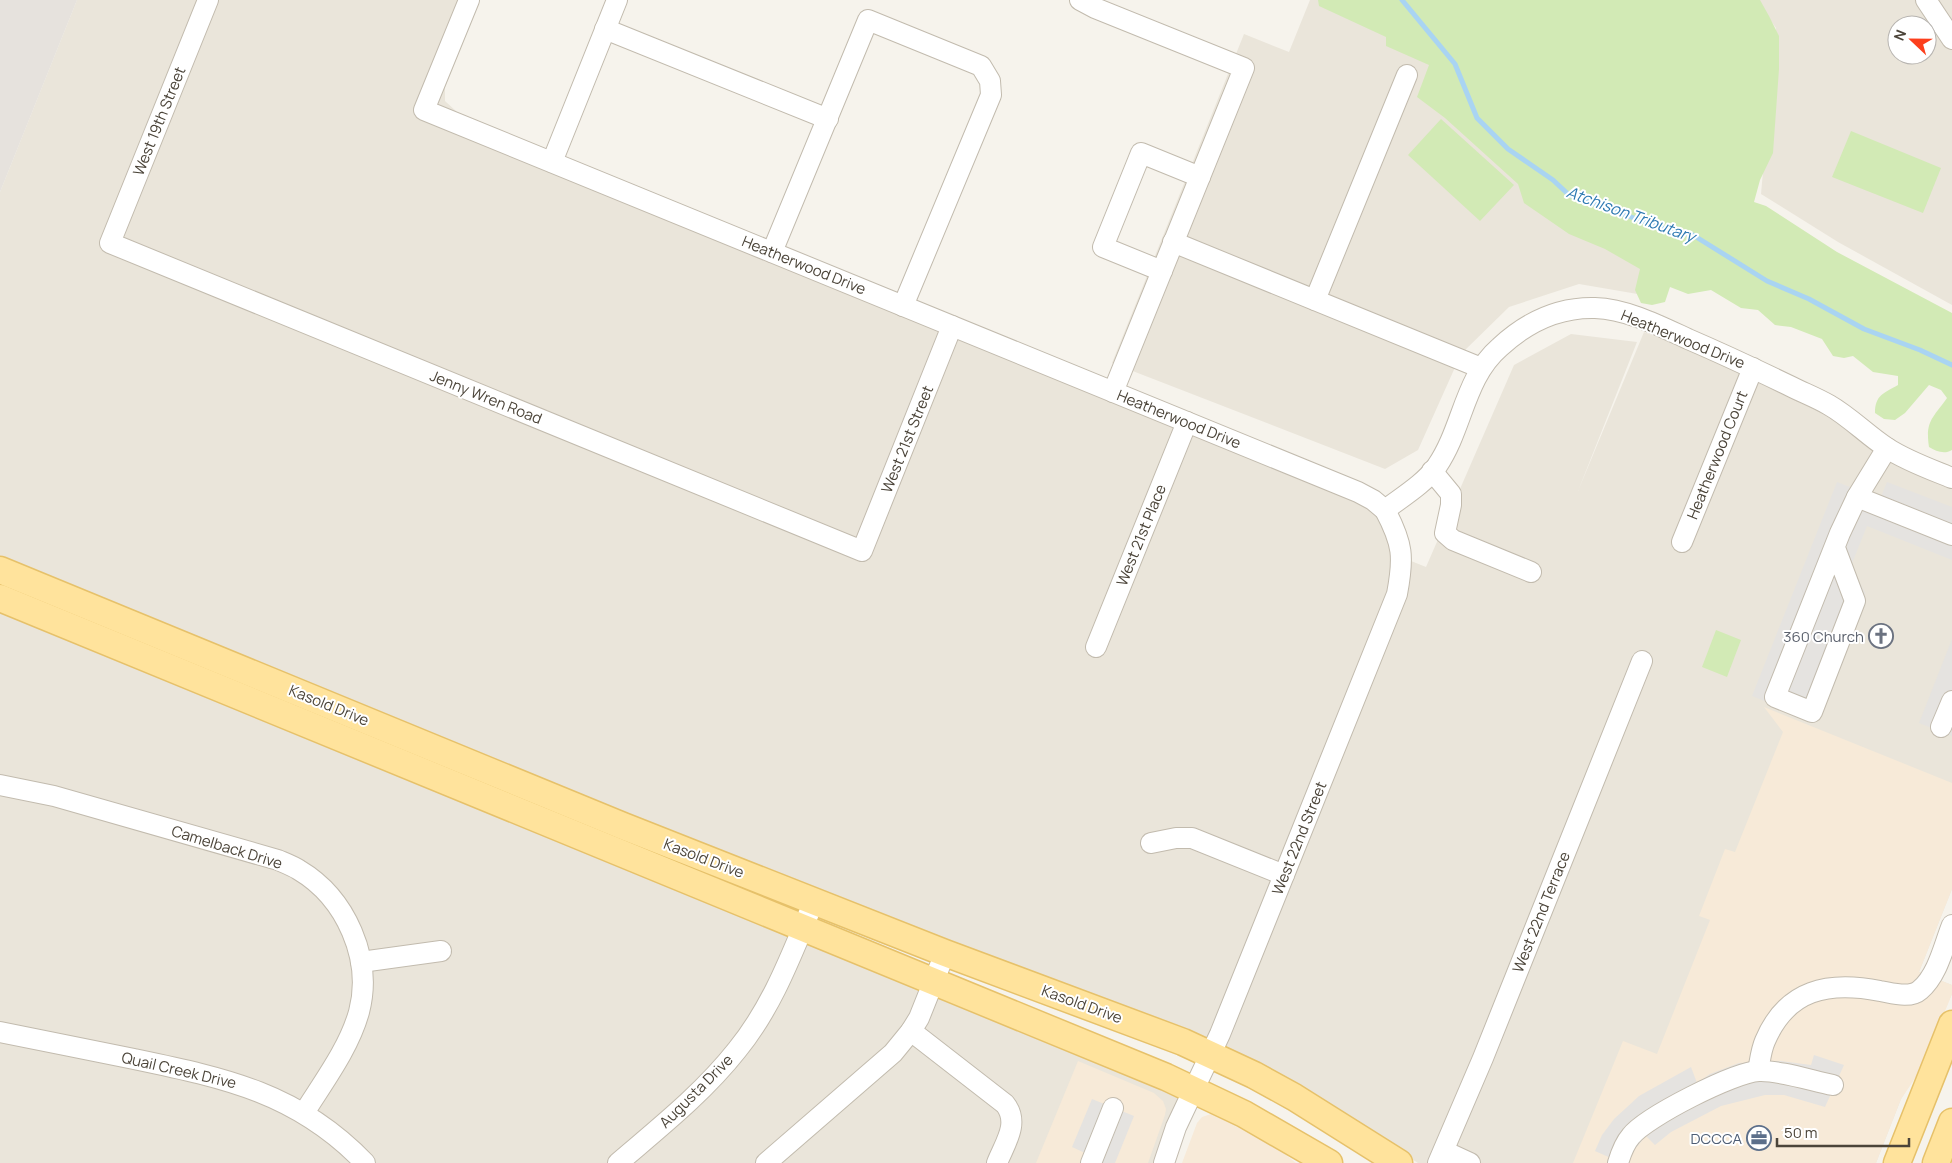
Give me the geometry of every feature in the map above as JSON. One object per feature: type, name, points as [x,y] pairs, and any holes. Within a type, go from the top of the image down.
[{"type":"main road","name":"Kasold Drive","points":[[0,570],[623,826],[946,953],[1114,1015],[1210,1055],[1294,1097],[1398,1163]]},
{"type":"main road","name":"Kasold Drive","points":[[0,598],[1166,1077],[1278,1132],[1329,1163]]},
{"type":"main road","points":[[1897,1163],[1952,1024]]},
{"type":"main road","points":[[1936,1163],[1952,1122]]},
{"type":"street","name":"West 19th Street","points":[[110,243],[208,0]]},
{"type":"street","name":"Heatherwood Drive","points":[[469,0],[424,110],[1358,492],[1373,500],[1385,510],[1432,472],[1445,451],[1469,391],[1481,368],[1497,349],[1517,332],[1539,319],[1561,312],[1597,308],[1619,312],[1644,321],[1753,368],[1829,405],[1863,428],[1887,448],[1915,463],[1952,478]]},
{"type":"street","points":[[552,162],[616,0]]},
{"type":"street","points":[[1080,0],[1095,8],[1244,68],[1113,392]]},
{"type":"street","points":[[1926,0],[1952,39]]},
{"type":"street","points":[[772,252],[868,20],[981,66],[990,81],[991,95],[903,306]]},
{"type":"street","points":[[605,29],[828,119]]},
{"type":"street","points":[[1315,300],[1406,74]]},
{"type":"street","points":[[1162,271],[1103,247],[1141,154],[1200,177]]},
{"type":"street","points":[[1173,242],[1481,368]]},
{"type":"street","name":"Jenny Wren Road","points":[[110,243],[862,551]]},
{"type":"street","name":"West 21st Street","points":[[862,551],[952,326]]},
{"type":"street","name":"Heatherwood Court","points":[[1682,542],[1753,368]]},
{"type":"street","name":"West 21st Place","points":[[1096,647],[1187,422]]},
{"type":"street","points":[[1834,548],[1855,601],[1812,712],[1775,698],[1834,548],[1857,497],[1887,448]]},
{"type":"street","points":[[1432,472],[1451,494],[1451,505],[1445,533],[1452,540],[1531,572]]},
{"type":"street","points":[[1857,497],[1952,535]]},
{"type":"street","name":"West 22nd Street","points":[[1164,1163],[1176,1127],[1210,1055],[1397,594],[1402,570],[1402,552],[1397,534],[1385,510]]},
{"type":"street","name":"West 22nd Terrace","points":[[1441,1157],[1642,661]]},
{"type":"street","points":[[1942,727],[1952,701]]},
{"type":"street","name":"Camelback Drive","points":[[0,786],[54,796],[278,860],[299,870],[330,896],[346,919],[355,937],[361,962],[362,988],[359,1012],[351,1034],[304,1113]]},
{"type":"street","points":[[1151,843],[1176,838],[1192,838],[1284,875]]},
{"type":"street","name":"Augusta Drive","points":[[618,1163],[698,1092],[738,1048],[782,979],[814,901]]},
{"type":"street","points":[[1758,1071],[1764,1043],[1776,1019],[1795,1000],[1824,988],[1859,987],[1904,995],[1919,991],[1931,977],[1952,925]]},
{"type":"street","points":[[361,962],[440,951]]},
{"type":"street","points":[[766,1163],[893,1053],[919,1018],[946,953]]},
{"type":"street","points":[[911,1031],[1005,1104],[1011,1112],[1012,1127],[997,1163]]},
{"type":"street","name":"Quail Creek Drive","points":[[0,1032],[226,1079],[258,1091],[304,1113],[330,1131],[365,1163]]},
{"type":"street","points":[[1618,1163],[1621,1151],[1631,1135],[1648,1121],[1719,1083],[1758,1071],[1788,1075],[1833,1085]]},
{"type":"street","points":[[1091,1163],[1112,1108]]},
{"type":"street","points":[[1441,1157],[1470,1163]]},
{"type":"shaded area","points":[[0,0],[77,0],[0,192]]},
{"type":"shaded area","points":[[77,0],[480,0],[445,87],[445,101],[457,112],[1360,482],[1398,513],[1405,527],[1411,561],[1426,567],[1514,365],[1571,334],[1637,342],[1578,491],[1644,332],[1690,350],[1822,413],[1897,466],[1952,489],[1952,889],[1919,972],[1952,985],[1952,994],[1910,1085],[1901,1099],[1876,1163],[1418,1163],[1368,1130],[779,879],[0,558],[0,192]]},
{"type":"shaded area","points":[[1310,0],[1592,0],[1655,297],[1579,284],[1509,307],[1461,354],[1418,450],[1385,469],[1112,363],[1244,34],[1289,52]]},
{"type":"shaded area","points":[[1756,0],[1952,0],[1952,305],[1838,242],[1761,194],[1776,28]]},
{"type":"shaded area","points":[[1837,482],[1880,499],[1887,482],[1952,507],[1952,560],[1867,526],[1851,566],[1865,593],[1814,721],[1752,696]]},
{"type":"shaded area","points":[[0,598],[1194,1090],[1164,1163],[0,1163]]},
{"type":"shaded area","points":[[1952,639],[1952,736],[1919,723]]},
{"type":"shaded area","points":[[1764,707],[1952,783],[1952,889],[1919,972],[1952,985],[1952,994],[1922,1068],[1901,1099],[1876,1163],[1573,1163],[1623,1041],[1657,1054],[1710,920],[1699,916],[1725,849],[1735,852],[1783,732]]},
{"type":"shaded area","points":[[1814,1055],[1844,1065],[1825,1107],[1784,1095],[1765,1095],[1721,1106],[1671,1132],[1655,1145],[1646,1136],[1634,1150],[1628,1163],[1622,1163],[1595,1151],[1602,1135],[1614,1119],[1639,1096],[1691,1067],[1697,1083],[1710,1074],[1739,1063],[1781,1061],[1811,1065]]},
{"type":"shaded area","points":[[1078,1061],[1154,1093],[1163,1101],[1166,1109],[1165,1115],[1148,1163],[1036,1163]]},
{"type":"shaded area","points":[[1092,1099],[1134,1116],[1115,1163],[1081,1163],[1085,1153],[1072,1147]]},
{"type":"shaded area","points":[[1214,1113],[1270,1142],[1296,1163],[1182,1163],[1197,1123],[1202,1117]]},
{"type":"green space","points":[[1318,0],[1760,0],[1779,36],[1779,69],[1773,153],[1760,180],[1754,202],[1766,206],[1837,252],[1952,313],[1952,450],[1943,452],[1929,447],[1929,425],[1947,398],[1941,390],[1929,385],[1905,413],[1895,420],[1884,419],[1875,413],[1875,407],[1881,395],[1898,385],[1898,376],[1873,372],[1853,356],[1844,358],[1833,356],[1822,339],[1791,327],[1775,325],[1758,310],[1741,308],[1711,290],[1688,294],[1670,287],[1665,302],[1652,305],[1641,303],[1635,290],[1640,269],[1605,249],[1569,234],[1524,203],[1518,184],[1445,118],[1417,97],[1429,65],[1386,46],[1386,37],[1319,6]]},
{"type":"green space","points":[[1441,119],[1514,185],[1480,221],[1408,155]]},
{"type":"green space","points":[[1851,131],[1941,168],[1923,213],[1832,177]]},
{"type":"green space","points":[[1716,630],[1741,640],[1727,677],[1702,667]]},
{"type":"waterway","name":"Atchison Tributary","points":[[1402,0],[1455,64],[1477,118],[1508,149],[1553,180],[1569,195],[1662,228],[1693,235],[1767,281],[1809,299],[1864,329],[1920,350],[1952,365]]},
{"type":"place","name":"360 Church","points":[[1881,636]]},
{"type":"place","name":"DCCCA","points":[[1759,1138]]}]
